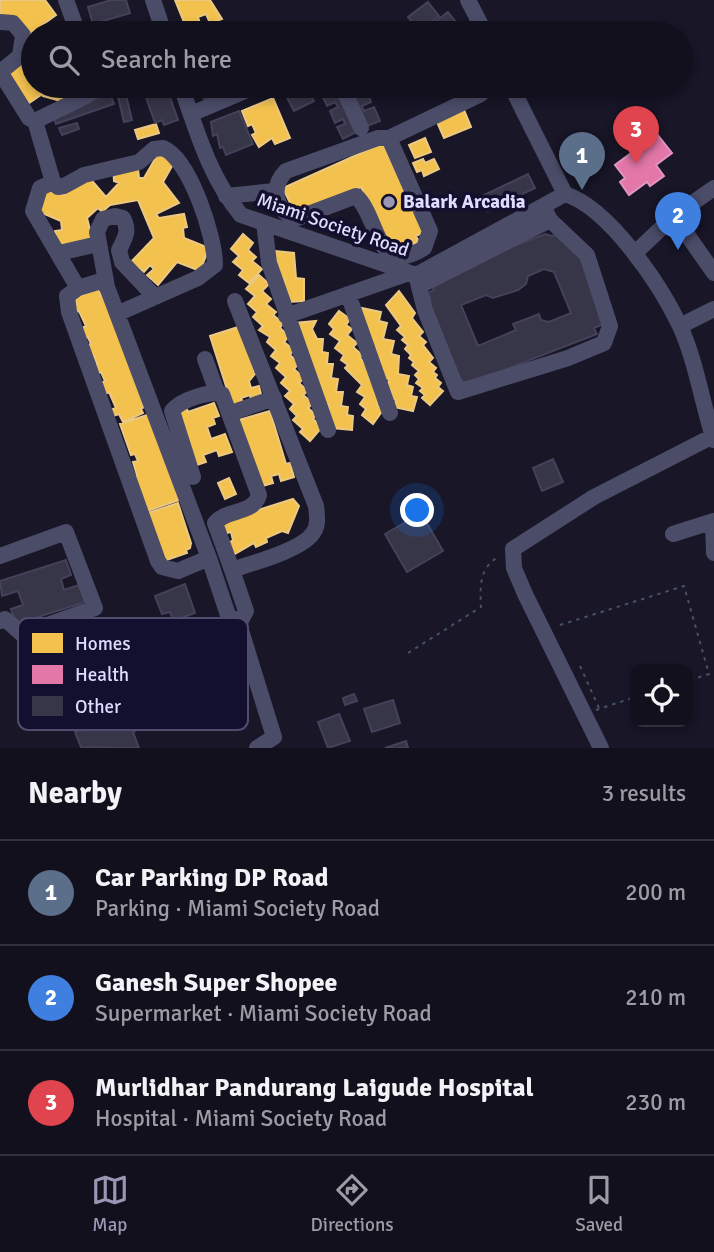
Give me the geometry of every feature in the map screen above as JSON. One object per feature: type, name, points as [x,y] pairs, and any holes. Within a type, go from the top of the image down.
[{"type":"street","points":[[66,0],[74,21]]},
{"type":"street","points":[[153,0],[160,21]]},
{"type":"street","points":[[468,0],[479,21]]},
{"type":"street","points":[[0,22],[13,23],[21,33]]},
{"type":"street","points":[[21,49],[20,56],[2,75],[23,111],[36,121],[53,182],[58,187],[64,187],[84,174],[139,162],[154,149],[163,148],[183,164],[195,190],[215,253],[215,265],[198,278],[119,313]]},
{"type":"street","points":[[36,121],[82,98]]},
{"type":"street","name":"Miami Society Road","points":[[185,98],[226,197],[242,215],[414,278],[477,250],[547,213],[565,194]]},
{"type":"street","points":[[191,114],[229,98]]},
{"type":"street","points":[[347,98],[361,128]]},
{"type":"street","points":[[390,138],[430,231],[424,248],[404,257],[395,256],[383,248],[356,196],[295,219],[279,202],[275,191],[279,179],[286,171],[378,138],[390,138],[473,98]]},
{"type":"street","points":[[517,98],[565,194],[582,200],[635,253],[680,326],[713,438],[594,497],[513,549],[514,568],[525,594],[558,659],[592,711],[601,748]]},
{"type":"street","points":[[53,182],[40,188],[33,211],[78,288]]},
{"type":"street","points":[[635,253],[674,216],[714,188]]},
{"type":"street","points":[[226,197],[275,191]]},
{"type":"street","points":[[286,316],[348,294],[414,278],[458,392],[568,358],[604,342],[610,326],[587,254],[547,213]]},
{"type":"street","points":[[155,297],[119,255],[128,235],[123,218],[115,216],[103,219],[97,232],[107,287],[119,313],[228,615],[232,618]]},
{"type":"street","points":[[674,216],[714,273]]},
{"type":"street","points":[[264,223],[269,263],[328,430]]},
{"type":"street","points":[[59,253],[99,244]]},
{"type":"street","points":[[107,287],[100,281],[78,288],[66,296],[69,312],[158,561],[162,567],[178,571],[209,558]]},
{"type":"street","points":[[348,294],[390,413]]},
{"type":"street","points":[[232,570],[301,544],[314,533],[317,525],[316,506],[235,301]]},
{"type":"street","points":[[680,326],[714,309]]},
{"type":"street","points":[[205,359],[217,392],[226,401],[231,413],[259,495],[257,502],[250,508],[228,514],[215,523],[246,611],[245,618]]},
{"type":"street","points":[[193,477],[172,411],[177,405],[217,392]]},
{"type":"street","points":[[231,413],[274,398]]},
{"type":"street","points":[[673,534],[714,521],[714,553]]},
{"type":"street","points":[[0,556],[66,532],[95,608],[67,618]]},
{"type":"street","points":[[0,621],[5,620],[18,631]]},
{"type":"street","points":[[248,653],[274,737],[257,748]]},
{"type":"path","points":[[408,653],[481,607],[481,575],[490,561],[513,549]]},
{"type":"path","points":[[560,625],[684,586],[709,674],[693,679]]},
{"type":"path","points":[[580,666],[592,711],[630,699]]},
{"type":"building: Homes","points":[[0,0],[45,0],[56,15],[48,21],[21,21],[21,33],[0,19]]},
{"type":"building: Homes","points":[[175,0],[210,0],[222,19],[209,21],[206,14],[198,17],[199,21],[184,21]]},
{"type":"building: Homes","points":[[21,47],[21,98],[36,98],[23,107],[4,77]]},
{"type":"building: Homes","points":[[50,98],[71,98],[68,103]]},
{"type":"building: Homes","points":[[273,98],[290,138],[275,144],[272,138],[259,147],[252,135],[256,133],[252,124],[248,126],[242,111]]},
{"type":"building: Homes","points":[[464,110],[471,127],[444,138],[437,122]]},
{"type":"building: Homes","points":[[156,124],[159,133],[138,139],[135,130]]},
{"type":"building: Homes","points":[[425,138],[431,152],[415,158],[409,145]]},
{"type":"building: Homes","name":"Balark Arcadia","points":[[383,143],[424,232],[416,236],[419,242],[413,244],[411,239],[403,243],[405,247],[399,250],[396,243],[388,247],[361,187],[296,216],[283,188]]},
{"type":"building: Homes","points":[[159,152],[175,161],[163,182],[179,203],[156,214],[159,218],[184,214],[187,227],[183,228],[184,238],[209,248],[200,271],[177,262],[158,285],[147,275],[154,269],[150,265],[144,272],[131,262],[154,238],[138,200],[110,205],[102,212],[98,208],[87,218],[93,241],[57,245],[55,231],[62,230],[61,221],[35,210],[44,187],[64,195],[87,175],[106,197],[119,183],[114,181],[113,167],[138,169],[139,178],[144,178]]},
{"type":"building: Homes","points":[[423,159],[425,163],[434,159],[439,169],[424,176],[422,170],[417,172],[413,163]]},
{"type":"building: Homes","points":[[243,234],[253,243],[248,250],[256,257],[252,261],[262,269],[249,283],[239,275],[243,270],[233,262],[239,256],[231,249]]},
{"type":"building: Homes","points":[[275,251],[294,253],[296,278],[304,279],[304,301],[288,302],[284,279],[277,278]]},
{"type":"building: Homes","points":[[259,275],[269,284],[262,291],[271,299],[266,304],[276,312],[273,315],[283,323],[280,328],[289,336],[284,342],[294,350],[290,355],[299,363],[294,369],[304,378],[299,383],[308,391],[303,395],[313,403],[308,408],[316,415],[313,419],[322,427],[310,441],[300,432],[303,429],[293,420],[297,416],[290,409],[294,404],[285,396],[290,391],[281,383],[286,377],[276,368],[280,363],[271,356],[276,350],[267,342],[270,337],[259,330],[263,326],[253,317],[257,312],[248,304],[255,296],[246,289]]},
{"type":"building: Homes","points":[[98,288],[101,296],[104,295],[144,407],[141,409],[143,413],[123,422],[119,414],[113,416],[110,410],[116,408],[109,392],[104,395],[99,384],[105,381],[101,372],[96,374],[94,356],[90,358],[85,347],[91,344],[88,337],[84,339],[80,329],[86,326],[79,311],[73,313],[71,307],[77,305],[74,298]]},
{"type":"building: Homes","points":[[399,291],[415,313],[412,318],[423,332],[419,336],[426,342],[423,345],[433,358],[429,362],[436,368],[433,372],[437,375],[435,378],[441,383],[438,387],[443,391],[430,405],[422,398],[425,395],[420,391],[423,388],[416,383],[419,379],[415,375],[419,371],[412,365],[414,362],[409,358],[411,355],[405,349],[408,345],[402,340],[405,337],[397,330],[401,326],[386,305]]},
{"type":"building: Homes","points":[[362,308],[381,312],[379,321],[387,323],[383,339],[394,341],[391,354],[399,356],[398,374],[409,376],[407,385],[413,387],[411,396],[417,397],[413,411],[394,407],[396,400],[391,399],[392,391],[387,389],[389,379],[379,377],[381,360],[374,358],[376,348],[367,346],[358,322]]},
{"type":"building: Homes","points":[[339,311],[350,319],[346,325],[352,329],[347,335],[357,343],[353,347],[373,372],[368,378],[379,387],[374,393],[381,399],[377,405],[383,410],[373,424],[362,415],[366,409],[360,404],[365,397],[357,392],[362,385],[345,368],[348,365],[341,360],[344,355],[335,348],[340,341],[330,334],[334,329],[329,324]]},
{"type":"building: Homes","points":[[316,321],[312,329],[317,339],[323,339],[322,352],[328,353],[327,364],[333,364],[331,378],[338,379],[336,392],[343,392],[341,406],[348,407],[347,415],[353,416],[352,430],[332,428],[333,420],[327,419],[329,405],[321,404],[323,392],[316,391],[318,377],[311,376],[295,323]]},
{"type":"building: Homes","points":[[241,326],[255,374],[249,381],[251,388],[259,386],[262,398],[251,401],[250,395],[241,398],[244,405],[233,408],[210,336]]},
{"type":"building: Homes","points":[[214,403],[219,416],[213,418],[215,424],[207,427],[211,439],[225,434],[232,452],[219,456],[217,450],[203,455],[206,462],[197,465],[176,410],[186,406],[188,412]]},
{"type":"building: Homes","points":[[270,411],[286,464],[290,463],[294,477],[281,481],[279,474],[271,476],[273,483],[259,487],[239,420]]},
{"type":"building: Homes","points":[[153,413],[179,500],[147,511],[135,476],[137,475],[133,462],[138,461],[135,454],[131,455],[120,424]]},
{"type":"building: Homes","points":[[229,478],[236,494],[225,499],[218,483]]},
{"type":"building: Homes","points":[[293,499],[299,506],[288,533],[282,531],[266,538],[267,542],[256,547],[254,543],[233,555],[229,543],[233,540],[231,532],[223,534],[220,522]]},
{"type":"building: Homes","points":[[178,503],[191,543],[190,548],[186,550],[187,553],[161,562],[145,514]]},
{"type":"building: Health","points":[[657,134],[672,153],[656,165],[664,176],[650,186],[647,182],[629,195],[620,182],[625,178],[615,165]]},
{"type":"building: Other","points":[[111,0],[126,0],[130,13],[103,21],[92,21],[88,7]]},
{"type":"building: Other","points":[[428,2],[439,16],[432,21],[411,21],[408,17]]},
{"type":"building: Other","points":[[448,12],[455,21],[436,21]]},
{"type":"building: Other","points":[[98,98],[112,98],[114,104],[56,124],[52,113]]},
{"type":"building: Other","points":[[118,98],[127,98],[132,120],[124,122]]},
{"type":"building: Other","points":[[146,98],[170,98],[178,120],[164,125],[162,120],[155,123]]},
{"type":"building: Other","points":[[287,98],[313,98],[314,101],[294,111]]},
{"type":"building: Other","points":[[323,98],[340,98],[356,132],[343,139],[337,127],[345,124],[343,119],[335,123],[330,111],[338,107],[335,102],[327,106]]},
{"type":"building: Other","points":[[352,98],[370,98],[371,102],[362,106],[364,111],[374,107],[380,121],[364,127]]},
{"type":"building: Other","points":[[239,111],[253,144],[226,155],[223,147],[220,148],[217,134],[213,136],[211,122]]},
{"type":"building: Other","points":[[77,123],[79,129],[62,135],[59,128]]},
{"type":"building: Other","points":[[528,174],[535,188],[487,211],[480,197]]},
{"type":"building: Other","points":[[545,234],[559,234],[577,248],[606,323],[594,328],[597,334],[468,384],[455,376],[426,303],[431,300],[428,293],[434,290],[432,286],[444,273]],"holes":[[[544,269],[554,272],[571,313],[549,322],[541,320],[539,314],[513,324],[516,330],[478,346],[461,305],[486,295],[493,298],[518,290],[526,284],[528,276]]]},
{"type":"building: Other","points":[[553,459],[563,482],[542,491],[533,468]]},
{"type":"building: Other","points":[[421,513],[443,551],[407,572],[385,534]]},
{"type":"building: Other","points":[[66,560],[71,575],[61,579],[64,590],[79,585],[85,602],[35,618],[18,618],[16,624],[11,609],[23,605],[18,591],[2,596],[0,581]]},
{"type":"building: Other","points":[[185,584],[195,613],[181,618],[172,618],[170,612],[162,614],[155,596]]},
{"type":"building: Other","points":[[354,694],[357,701],[345,705],[343,698]]},
{"type":"building: Other","points":[[393,700],[400,723],[372,732],[364,709]]},
{"type":"building: Other","points":[[339,714],[350,741],[328,748],[318,722]]},
{"type":"building: Other","points":[[137,730],[133,732],[139,748],[81,747],[75,732]]},
{"type":"building: Other","points":[[406,741],[408,748],[385,748]]},
{"type":"place","name":"Murlidhar Pandurang Laigude Hospital","points":[[636,164]]},
{"type":"place","name":"Car Parking DP Road","points":[[582,190]]},
{"type":"place","name":"Balark Arcadia","points":[[389,202]]},
{"type":"place","name":"Ganesh Super Shopee","points":[[678,250]]}]
